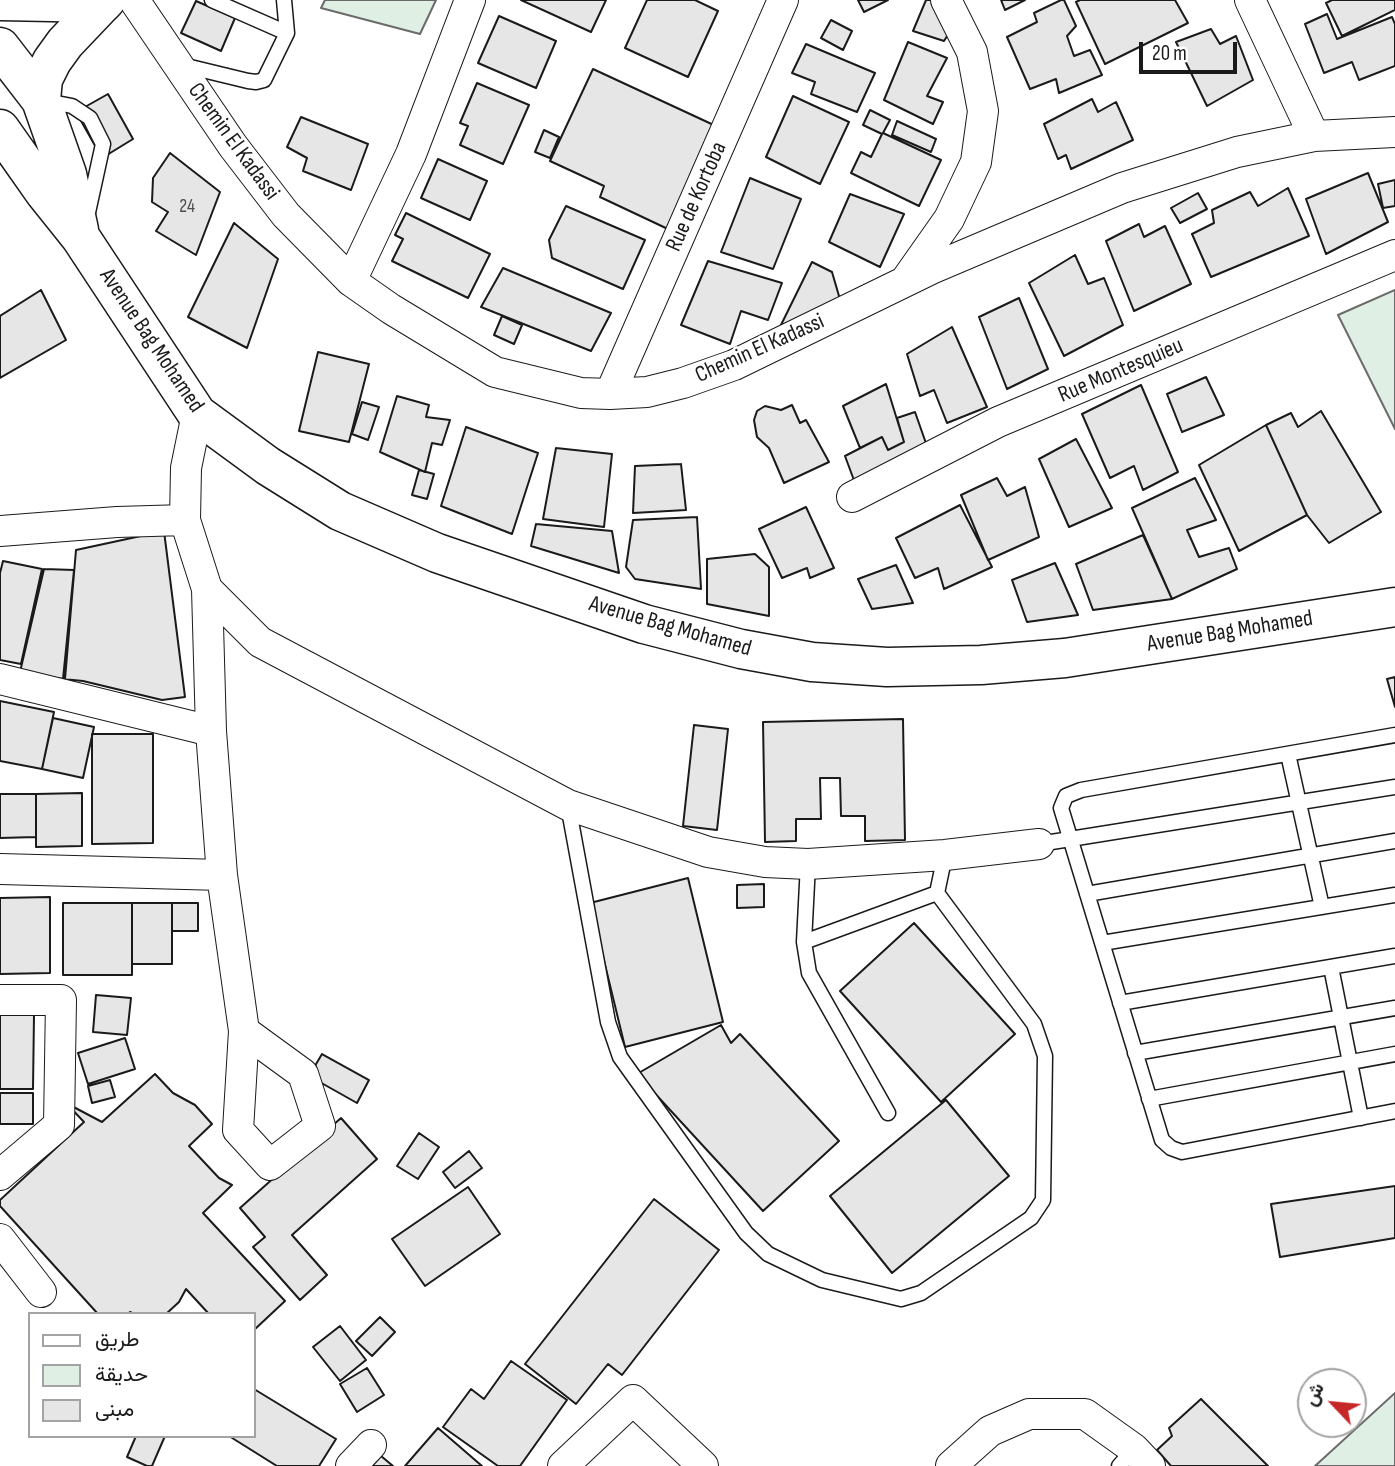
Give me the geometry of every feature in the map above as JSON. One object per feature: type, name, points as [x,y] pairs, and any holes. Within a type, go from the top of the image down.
[{"type":"main road","points":[[0,1],[115,1]]},
{"type":"main road","points":[[41,100],[43,79],[65,43],[115,1]]},
{"type":"main road","points":[[0,47],[41,100],[67,174],[81,239]]},
{"type":"main road","name":"Avenue Bag Mohamed","points":[[0,129],[81,239],[197,414],[268,466],[340,511],[437,553],[644,624],[741,649],[812,662],[887,667],[981,664],[1065,657],[1395,607]]},
{"type":"street","points":[[351,281],[411,154],[470,0]]},
{"type":"street","name":"Rue de Kortoba","points":[[610,394],[783,0]]},
{"type":"street","points":[[904,283],[949,219],[976,162],[984,111],[972,52],[946,0]]},
{"type":"street","points":[[1250,0],[1314,136]]},
{"type":"street","name":"Chemin El Kadassi","points":[[115,1],[177,64],[233,146],[286,215],[351,281],[391,310],[495,372],[581,393],[647,392],[734,365],[930,269],[1122,188],[1237,152],[1314,136],[1395,132]]},
{"type":"street","name":"Rue Montesquieu","points":[[852,497],[998,422],[1395,255]]},
{"type":"street","points":[[197,414],[186,468],[186,520],[207,589],[211,731],[222,875],[244,1031]]},
{"type":"street","points":[[0,531],[186,520]]},
{"type":"street","points":[[207,589],[260,642],[568,805],[708,852],[765,862],[808,864],[944,855],[1039,844]]},
{"type":"street","points":[[0,679],[211,731]]},
{"type":"street","points":[[0,869],[222,875]]},
{"type":"street","points":[[0,1000],[61,1000],[59,1125],[0,1175]]},
{"type":"street","points":[[0,1239],[41,1292]]},
{"type":"street","points":[[563,1466],[633,1400],[703,1466]]},
{"type":"street","points":[[951,1466],[990,1431],[1029,1414],[1085,1414],[1134,1460]]},
{"type":"lane","points":[[212,0],[287,33]]},
{"type":"lane","points":[[177,64],[256,82],[264,80],[287,33],[284,0]]},
{"type":"lane","points":[[1395,735],[1073,793],[1066,796],[1061,808],[1162,1140],[1171,1148],[1182,1152],[1395,1111]]},
{"type":"lane","points":[[1288,754],[1322,907]]},
{"type":"lane","points":[[1039,844],[1395,787]]},
{"type":"lane","points":[[568,805],[608,1022],[620,1057],[746,1233],[768,1254],[822,1280],[901,1299],[921,1293],[1031,1218],[1044,1199],[1045,1056],[1034,1024],[937,893],[944,855]]},
{"type":"lane","points":[[1087,894],[1395,841]]},
{"type":"lane","points":[[808,864],[804,942],[808,973],[888,1114]]},
{"type":"lane","points":[[804,942],[937,893]]},
{"type":"lane","points":[[1102,943],[1395,895]]},
{"type":"lane","points":[[1121,1003],[1395,956]]},
{"type":"lane","points":[[1331,967],[1361,1118]]},
{"type":"lane","points":[[1136,1053],[1395,1008]]},
{"type":"lane","points":[[1149,1099],[1395,1055]]},
{"type":"green space","points":[[325,0],[436,0],[420,34],[321,8]]},
{"type":"green space","points":[[1395,290],[1395,429],[1338,315]]},
{"type":"green space","points":[[1395,1393],[1395,1466],[1315,1466],[1346,1438],[1367,1438],[1367,1419]]},
{"type":"building","points":[[521,0],[606,0],[591,32]]},
{"type":"building","points":[[647,0],[695,0],[718,11],[688,77],[625,48]]},
{"type":"building","points":[[858,0],[888,0],[864,12]]},
{"type":"building","points":[[926,0],[940,0],[956,22],[944,41],[913,31]]},
{"type":"building","points":[[1001,0],[1025,0],[1005,10]]},
{"type":"building","points":[[1064,0],[1076,26],[1067,36],[1074,56],[1090,50],[1102,75],[1059,93],[1056,79],[1030,89],[1007,37],[1037,22],[1034,13]]},
{"type":"building","points":[[1175,0],[1188,23],[1105,64],[1076,2]]},
{"type":"building","points":[[1332,0],[1395,0],[1395,10],[1342,36],[1326,3]]},
{"type":"building","points":[[196,1],[235,18],[221,51],[181,33]]},
{"type":"building","points":[[1327,14],[1337,39],[1392,17],[1395,24],[1395,66],[1359,80],[1352,62],[1324,73],[1305,24]]},
{"type":"building","points":[[499,16],[556,41],[536,88],[478,63]]},
{"type":"building","points":[[831,20],[852,31],[843,50],[821,38]]},
{"type":"building","points":[[1211,29],[1220,44],[1236,36],[1253,80],[1207,106],[1176,42]]},
{"type":"building","points":[[908,42],[947,58],[927,96],[943,102],[933,124],[884,100]]},
{"type":"building","points":[[806,44],[875,73],[857,112],[811,94],[815,82],[792,73]]},
{"type":"building","points":[[593,69],[718,127],[670,230],[600,197],[604,186],[550,161]]},
{"type":"building","points":[[477,83],[529,105],[503,164],[460,145],[468,126],[460,123]]},
{"type":"building","points":[[108,94],[133,139],[102,158],[76,112]]},
{"type":"building","points":[[793,96],[849,122],[820,184],[766,157]]},
{"type":"building","points":[[1092,99],[1098,112],[1116,102],[1133,140],[1071,169],[1066,155],[1058,159],[1044,124]]},
{"type":"building","points":[[870,110],[890,120],[883,133],[941,160],[919,206],[851,173],[861,152],[871,157],[882,134],[863,125]]},
{"type":"building","points":[[301,117],[368,144],[351,190],[303,171],[307,158],[287,147]]},
{"type":"building","points":[[897,121],[936,139],[931,152],[892,135]]},
{"type":"building","points":[[544,130],[559,137],[550,158],[535,152]]},
{"type":"building","points":[[170,153],[220,192],[196,255],[156,231],[168,212],[152,202],[153,178]]},
{"type":"building","points":[[438,159],[487,181],[470,220],[421,198]]},
{"type":"building","points":[[1368,173],[1388,222],[1326,254],[1306,199]]},
{"type":"building","points":[[750,178],[801,199],[773,269],[721,252]]},
{"type":"building","points":[[1395,180],[1395,206],[1383,208],[1378,184]]},
{"type":"building","points":[[1288,188],[1309,236],[1211,277],[1192,234],[1214,223],[1212,210],[1250,192],[1258,206]]},
{"type":"building","points":[[1198,193],[1207,209],[1180,223],[1171,208]]},
{"type":"building","points":[[850,194],[904,214],[880,267],[829,242]]},
{"type":"building","points":[[566,206],[645,240],[623,289],[552,258],[549,240]]},
{"type":"building","points":[[406,213],[490,254],[468,298],[392,261],[403,239],[395,235]]},
{"type":"building","points":[[234,223],[278,259],[247,348],[188,317]]},
{"type":"building","points":[[1139,224],[1144,237],[1165,226],[1191,284],[1134,311],[1106,241]]},
{"type":"building","points":[[1075,255],[1088,284],[1104,278],[1123,325],[1064,356],[1029,283]]},
{"type":"building","points":[[708,261],[782,283],[768,320],[741,311],[730,344],[681,325]]},
{"type":"building","points":[[812,262],[832,272],[841,303],[779,329]]},
{"type":"building","points":[[503,268],[611,313],[591,351],[481,307]]},
{"type":"building","points":[[41,290],[66,340],[0,378],[0,316]]},
{"type":"building","points":[[1019,298],[1048,369],[1007,389],[979,317]]},
{"type":"building","points":[[502,316],[522,325],[514,344],[494,335]]},
{"type":"building","points":[[952,327],[987,407],[947,423],[934,390],[920,396],[907,354]]},
{"type":"building","points":[[318,352],[369,364],[349,442],[299,431]]},
{"type":"building","points":[[1206,377],[1224,415],[1182,432],[1167,394]]},
{"type":"building","points":[[886,384],[904,442],[888,450],[882,437],[860,448],[843,406]]},
{"type":"building","points":[[1141,385],[1178,472],[1143,490],[1134,466],[1110,478],[1082,414]]},
{"type":"building","points":[[397,396],[429,405],[426,417],[450,420],[442,445],[432,443],[425,472],[380,452]]},
{"type":"building","points":[[362,402],[379,407],[368,440],[352,434]]},
{"type":"building","points":[[792,405],[800,423],[806,420],[829,462],[784,483],[769,448],[757,437],[754,420],[757,411],[765,406],[781,410]]},
{"type":"building","points":[[1321,411],[1381,512],[1329,543],[1307,515],[1266,425],[1291,413],[1298,427]]},
{"type":"building","points":[[915,412],[928,449],[855,483],[845,456],[882,437],[888,450],[904,442],[897,418]]},
{"type":"building","points":[[1266,425],[1307,515],[1239,551],[1199,465]]},
{"type":"building","points":[[466,427],[538,453],[512,534],[441,506]]},
{"type":"building","points":[[1076,439],[1112,508],[1069,527],[1039,459]]},
{"type":"building","points":[[556,448],[612,454],[604,527],[543,519]]},
{"type":"building","points":[[681,464],[686,510],[633,513],[635,466]]},
{"type":"building","points":[[419,470],[434,474],[427,499],[412,495]]},
{"type":"building","points":[[997,478],[1007,496],[1025,487],[1039,537],[988,560],[961,495]]},
{"type":"building","points":[[1195,478],[1216,520],[1187,530],[1199,557],[1229,548],[1237,569],[1172,599],[1132,508]]},
{"type":"building","points":[[960,505],[992,567],[944,589],[938,568],[915,578],[896,538]]},
{"type":"building","points":[[806,507],[834,568],[810,578],[807,568],[782,578],[759,529]]},
{"type":"building","points":[[697,517],[701,589],[635,579],[626,567],[633,520]]},
{"type":"building","points":[[536,524],[612,531],[619,573],[531,546]]},
{"type":"building","points":[[164,531],[185,697],[162,700],[83,681],[63,679],[76,550]]},
{"type":"building","points":[[1143,535],[1172,599],[1093,610],[1076,564]]},
{"type":"building","points":[[755,554],[769,567],[769,616],[707,604],[707,559]]},
{"type":"building","points":[[3,561],[42,569],[21,664],[0,660],[0,573]]},
{"type":"building","points":[[1055,563],[1078,615],[1027,622],[1012,580]]},
{"type":"building","points":[[896,565],[913,603],[872,609],[858,579]]},
{"type":"building","points":[[44,569],[74,570],[63,679],[20,672]]},
{"type":"building","points":[[1395,677],[1395,707],[1387,679]]},
{"type":"building","points":[[0,701],[54,712],[42,769],[0,761]]},
{"type":"building","points":[[53,718],[94,727],[83,778],[42,769]]},
{"type":"building","points":[[903,719],[905,840],[865,841],[865,816],[841,816],[840,778],[820,778],[821,819],[796,819],[796,841],[765,842],[763,722]]},
{"type":"building","points":[[694,725],[728,729],[717,830],[683,826]]},
{"type":"building","points":[[92,734],[153,734],[153,843],[92,844]]},
{"type":"building","points":[[82,793],[82,846],[36,847],[36,794]]},
{"type":"building","points":[[0,794],[36,794],[36,837],[0,838]]},
{"type":"building","points":[[688,878],[723,1022],[625,1047],[590,903]]},
{"type":"building","points":[[764,884],[764,907],[737,908],[737,885]]},
{"type":"building","points":[[50,897],[50,973],[0,974],[0,898]]},
{"type":"building","points":[[63,903],[132,903],[132,975],[63,975]]},
{"type":"building","points":[[132,903],[172,903],[172,964],[132,964]]},
{"type":"building","points":[[172,903],[198,903],[198,931],[172,931]]},
{"type":"building","points":[[914,923],[1015,1034],[941,1102],[840,991]]},
{"type":"building","points":[[96,995],[131,998],[127,1035],[93,1032]]},
{"type":"building","points":[[0,1015],[34,1015],[33,1089],[0,1089]]},
{"type":"building","points":[[721,1025],[731,1043],[740,1034],[839,1141],[763,1211],[637,1074]]},
{"type":"building","points":[[125,1038],[135,1069],[88,1084],[78,1053]]},
{"type":"building","points":[[322,1054],[369,1080],[357,1103],[309,1076]]},
{"type":"building","points":[[155,1074],[173,1093],[195,1105],[212,1124],[189,1146],[219,1178],[232,1185],[203,1213],[285,1301],[256,1328],[256,1312],[207,1312],[186,1289],[179,1302],[168,1312],[96,1312],[0,1206],[0,1200],[84,1122],[66,1103],[102,1122]]},
{"type":"building","points":[[110,1080],[115,1097],[92,1103],[88,1086]]},
{"type":"building","points":[[0,1093],[33,1093],[33,1124],[0,1124]]},
{"type":"building","points":[[946,1100],[1009,1176],[892,1273],[830,1196]]},
{"type":"building","points":[[341,1118],[377,1159],[292,1235],[327,1275],[300,1300],[253,1247],[265,1237],[240,1208]]},
{"type":"building","points":[[419,1133],[439,1147],[418,1179],[397,1166]]},
{"type":"building","points":[[469,1151],[482,1168],[455,1188],[443,1172]]},
{"type":"building","points":[[1395,1186],[1395,1238],[1280,1257],[1271,1204]]},
{"type":"building","points":[[468,1187],[500,1234],[425,1286],[392,1239]]},
{"type":"building","points":[[654,1199],[719,1250],[622,1375],[608,1364],[576,1404],[525,1364]]},
{"type":"building","points":[[380,1317],[395,1332],[372,1356],[356,1341]]},
{"type":"building","points":[[340,1326],[366,1360],[340,1381],[313,1347]]},
{"type":"building","points":[[511,1361],[567,1400],[520,1466],[498,1466],[443,1427],[471,1389],[484,1399]]},
{"type":"building","points":[[367,1368],[384,1395],[357,1412],[340,1384]]},
{"type":"building","points":[[256,1390],[336,1439],[319,1466],[277,1466],[232,1438],[256,1438]]},
{"type":"building","points":[[1201,1399],[1268,1466],[1171,1466],[1157,1450],[1172,1436],[1169,1428]]},
{"type":"building","points":[[438,1428],[482,1466],[405,1466]]},
{"type":"building","points":[[135,1438],[164,1438],[152,1466],[127,1457]]},
{"type":"building","points":[[381,1456],[393,1466],[372,1466]]}]
